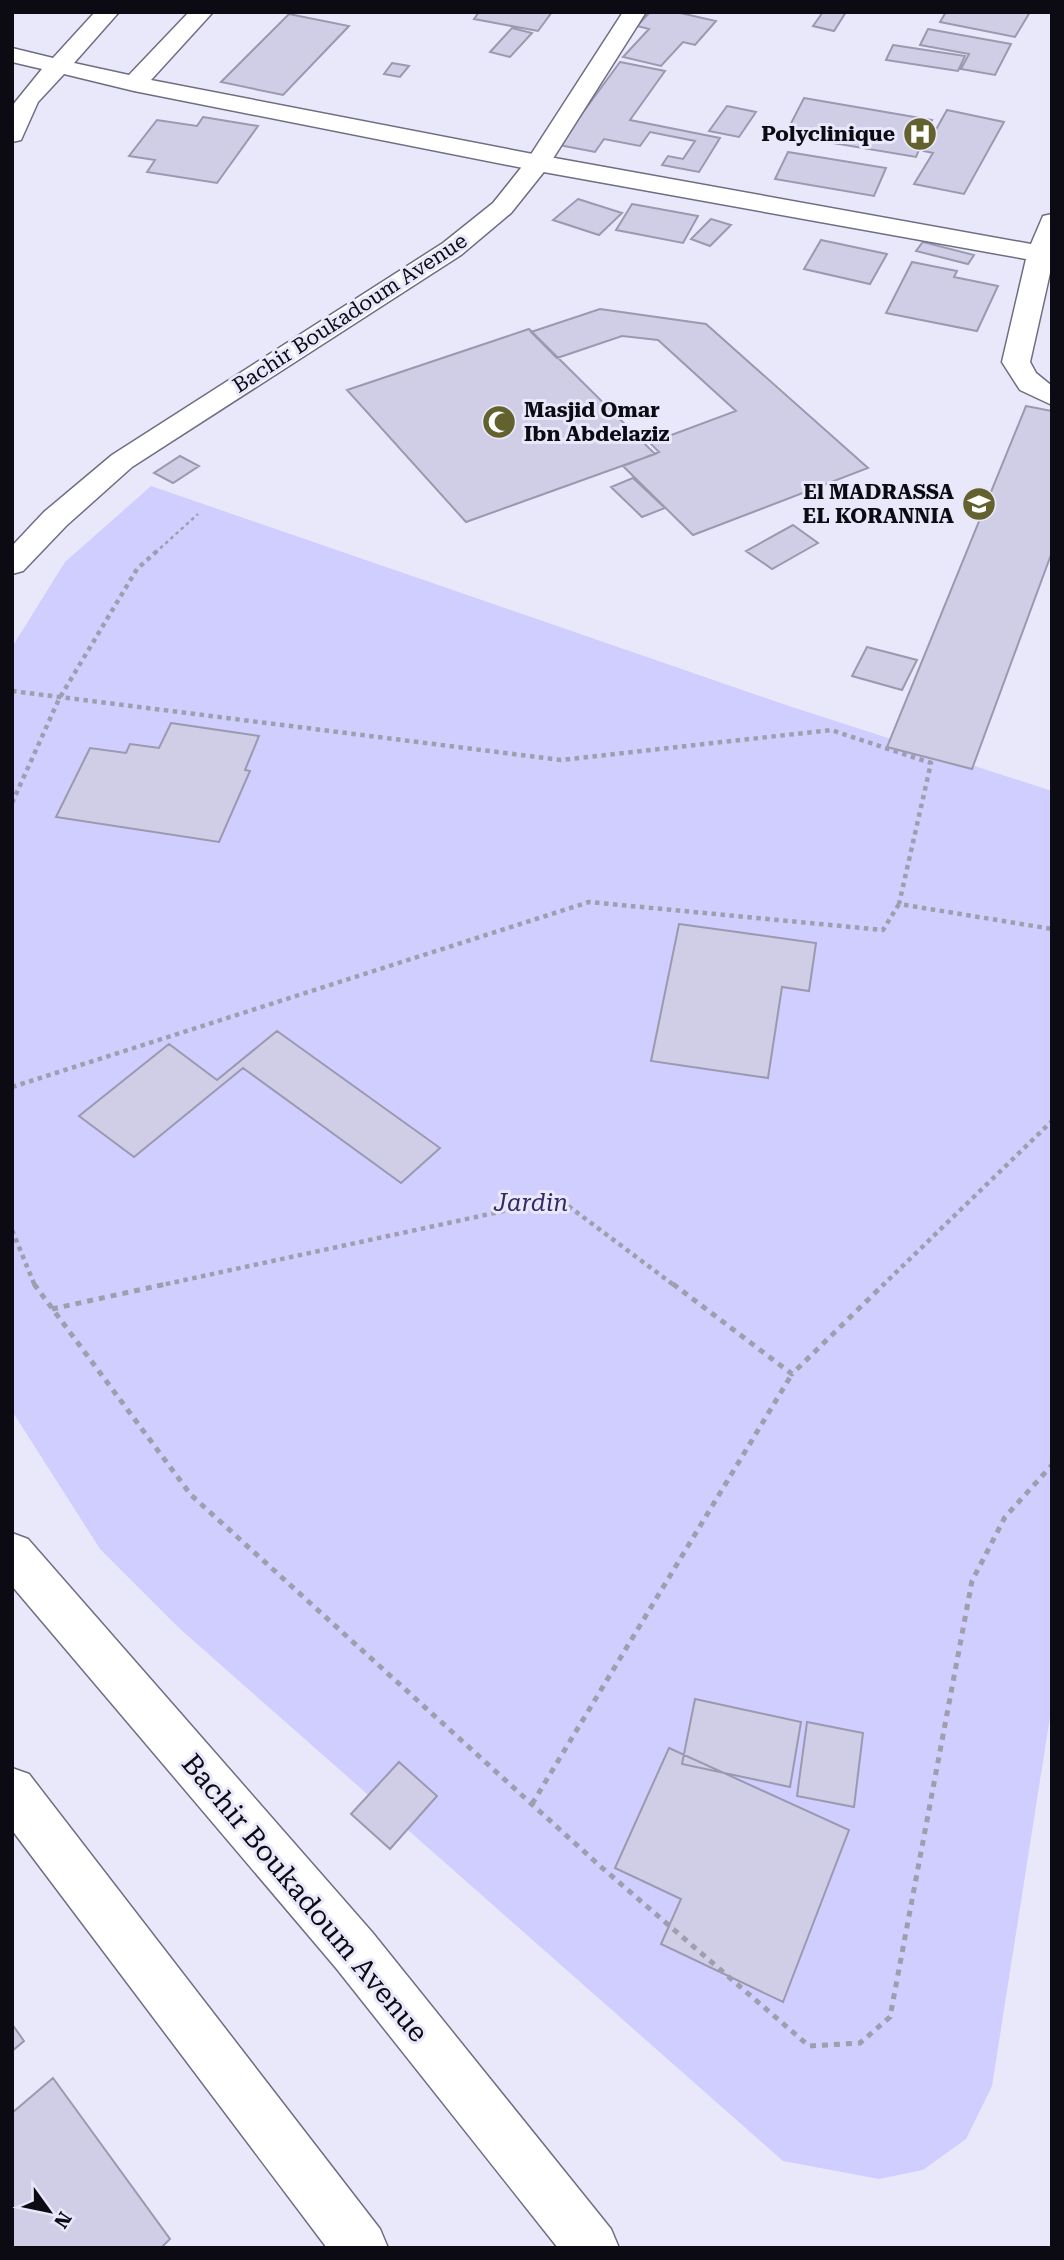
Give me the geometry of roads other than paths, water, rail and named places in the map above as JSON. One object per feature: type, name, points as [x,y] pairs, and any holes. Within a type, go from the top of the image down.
[{"type":"street","points":[[12,135],[27,100],[58,63],[108,12]]},
{"type":"street","points":[[134,84],[202,12]]},
{"type":"street","name":"Bachir Boukadoum Avenue","points":[[12,564],[55,519],[122,461],[452,249],[502,208],[538,163],[635,12]]},
{"type":"street","points":[[12,55],[58,63],[134,84],[538,163],[1046,255]]},
{"type":"street","points":[[1052,222],[1046,255],[1016,362],[1023,379],[1038,392],[1052,397]]},
{"type":"street","name":"Bachir Boukadoum Avenue","points":[[12,1553],[354,1950],[592,2248]]},
{"type":"street","points":[[12,1791],[361,2248]]},
{"type":"place","name":"Polyclinique","points":[[920,134]]},
{"type":"place","name":"Masjid Omar Ibn Abdelaziz","points":[[499,422]]},
{"type":"place","name":"El MADRASSA EL KORANNIA","points":[[979,504]]},
{"type":"park label","name":"Jardin","points":[[531,1203]]}]
